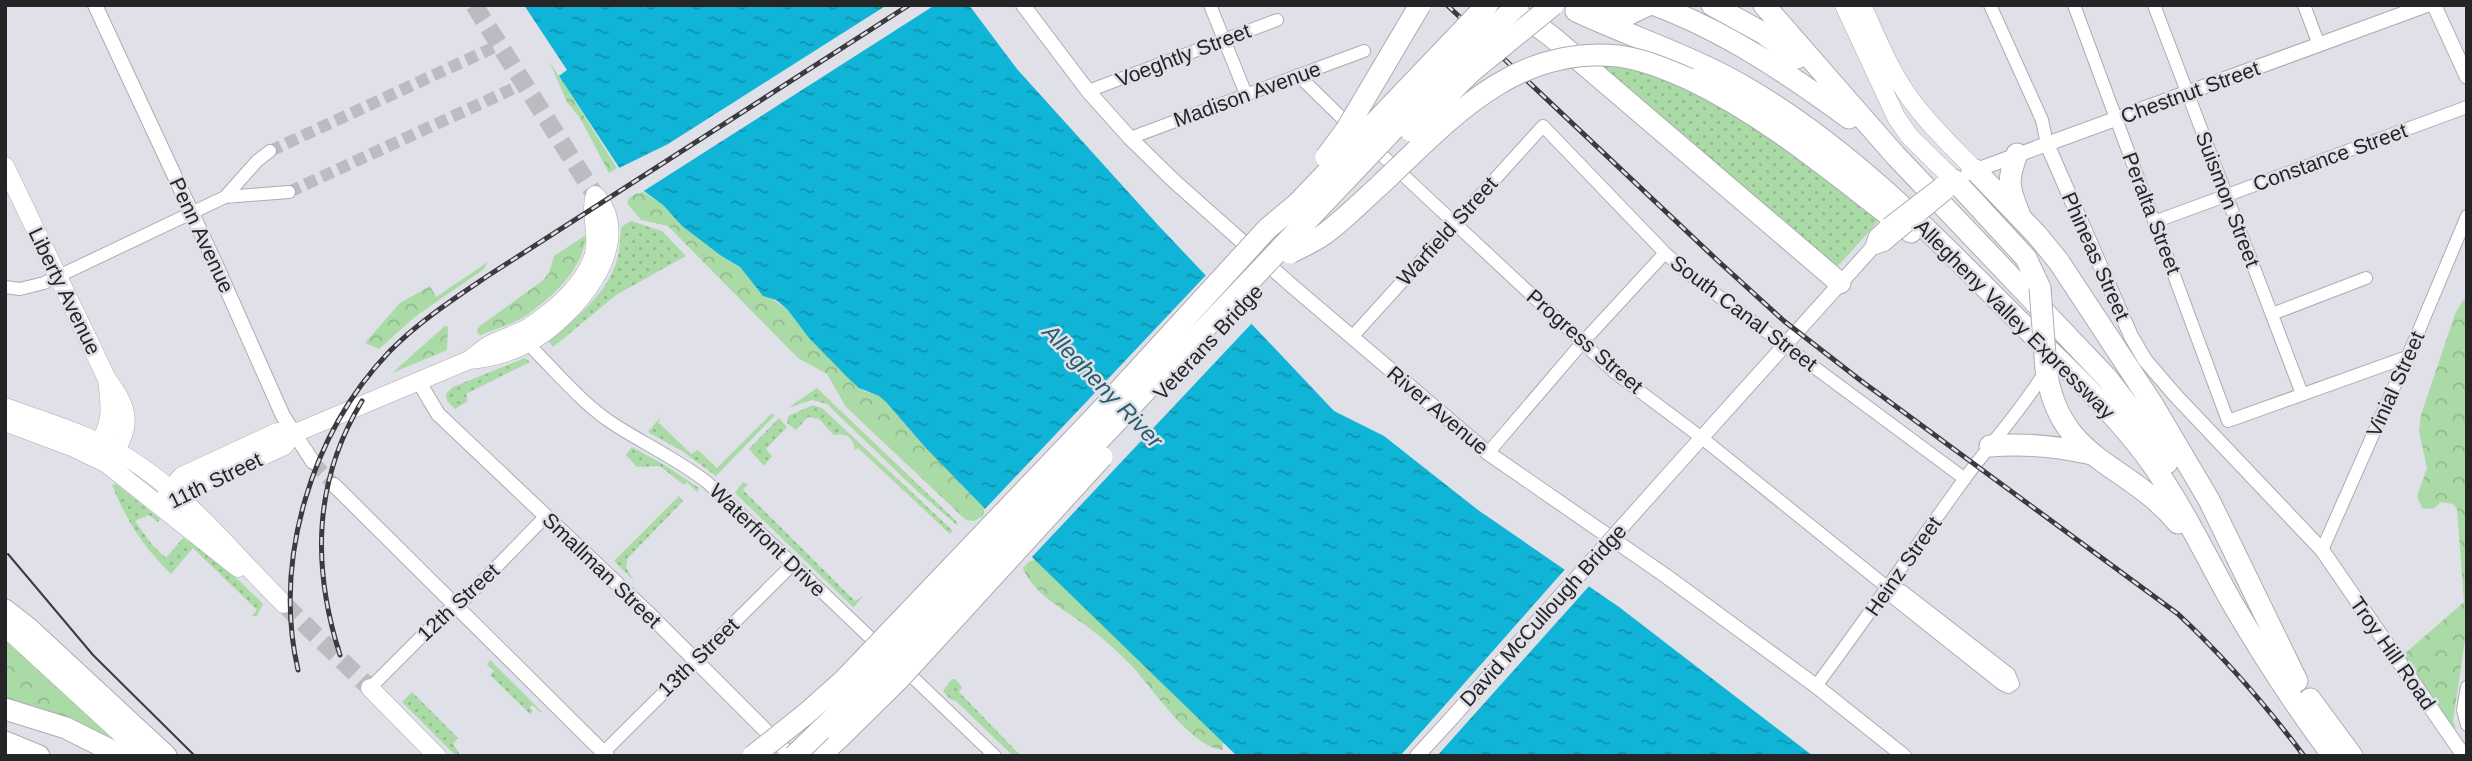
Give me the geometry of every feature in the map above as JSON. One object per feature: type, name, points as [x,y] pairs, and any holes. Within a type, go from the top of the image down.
[{"type":"highway","points":[[1267,229],[1346,130],[1420,5]]},
{"type":"highway","name":"Veterans Bridge","points":[[753,756],[845,679],[1094,418],[1267,229],[1298,203],[1487,5]]},
{"type":"highway","points":[[1497,5],[1530,21],[1552,36],[1840,283]]},
{"type":"highway","points":[[792,756],[861,691],[1444,75],[1518,5]]},
{"type":"highway","points":[[1552,5],[1576,11],[1627,15],[1657,7],[1748,50],[1784,72],[1895,155]]},
{"type":"highway","name":"Veterans Bridge","points":[[820,756],[901,678],[1290,253],[1472,71],[1552,5]]},
{"type":"highway","points":[[1712,5],[1763,33],[1804,63],[1838,93]]},
{"type":"highway","points":[[1764,5],[1838,93],[1895,155]]},
{"type":"highway","name":"Allegheny Valley Expressway","points":[[1576,11],[1702,65],[1788,114],[1868,175],[1950,250],[2080,379],[2154,466],[2259,648],[2333,756]]},
{"type":"highway","points":[[1290,253],[1322,236],[1484,91],[1529,67],[1569,57],[1619,56],[1644,62],[1689,79],[1737,104],[1803,149],[1962,272],[2019,321]]},
{"type":"highway","points":[[2017,154],[2009,183],[2023,221]]},
{"type":"highway","name":"Allegheny Valley Expressway","points":[[1895,155],[2108,379],[2166,461],[2232,581],[2297,681],[2352,756]]},
{"type":"highway","points":[[1975,170],[2023,221],[2070,278],[2179,446],[2209,500],[2297,681]]},
{"type":"highway","points":[[1950,184],[2026,258],[2040,288],[2049,391],[2057,412],[2070,433],[2092,454],[2164,506],[2231,600]]},
{"type":"highway","points":[[1990,446],[2034,444],[2092,454]]},
{"type":"highway","points":[[5,602],[28,628]]},
{"type":"highway","points":[[5,610],[28,628],[166,756]]},
{"type":"highway","points":[[5,709],[46,720],[122,756]]},
{"type":"highway","points":[[736,756],[807,713]]},
{"type":"highway","points":[[5,741],[39,756]]},
{"type":"main road","points":[[1844,5],[1896,117],[1950,184]]},
{"type":"main road","points":[[1862,5],[1908,96],[1975,170]]},
{"type":"main road","name":"Liberty Avenue","points":[[5,166],[107,379],[125,406],[124,429],[103,453]]},
{"type":"main road","name":"11th Street","points":[[161,508],[173,494],[182,476],[277,432],[293,434],[469,360],[488,346],[535,323],[580,290],[555,323],[530,342],[492,358],[469,360]]},
{"type":"main road","points":[[5,407],[103,453],[161,508],[237,567],[257,577]]},
{"type":"main road","points":[[5,422],[138,465],[244,560],[284,604]]},
{"type":"main road","points":[[5,627],[145,756]]},
{"type":"main road","points":[[370,688],[437,756]]},
{"type":"street","name":"Penn Avenue","points":[[95,5],[283,416],[313,462]]},
{"type":"street","name":"River Avenue","points":[[1023,5],[1088,91],[1130,138],[1235,237],[1488,453],[1666,576],[1816,686],[1904,756]]},
{"type":"street","points":[[1210,5],[1245,94]]},
{"type":"street","name":"Phineas Street","points":[[1990,5],[2042,120],[2047,144],[2130,336],[2145,360],[2251,477],[2322,550]]},
{"type":"street","name":"Peralta Street","points":[[2074,5],[2228,421],[2302,394]]},
{"type":"street","name":"Suismon Street","points":[[2154,5],[2302,394]]},
{"type":"street","points":[[2304,5],[2319,45]]},
{"type":"street","name":"Chestnut Street","points":[[1669,474],[1872,248],[1884,244],[1892,229],[1944,196],[1950,184],[1975,170],[2017,154],[2427,5]]},
{"type":"street","points":[[2434,5],[2467,77]]},
{"type":"street","name":"Voeghtly Street","points":[[1088,91],[1223,38],[1277,20]]},
{"type":"street","name":"Madison Avenue","points":[[1130,138],[1364,51]]},
{"type":"street","name":"Progress Street","points":[[1298,75],[1614,372],[1702,438],[1888,588],[1895,599],[2002,684],[2008,687],[2013,684],[2009,674],[1902,591],[1888,588]]},
{"type":"street","name":"Constance Street","points":[[2154,222],[2467,107]]},
{"type":"street","name":"Warfield Street","points":[[1352,337],[1543,126]]},
{"type":"street","name":"South Canal Street","points":[[1543,126],[1689,275],[1965,479]]},
{"type":"street","points":[[225,197],[257,161],[270,151]]},
{"type":"street","points":[[5,287],[32,287],[225,197],[289,192]]},
{"type":"street","name":"Vinial Street","points":[[2322,550],[2466,222]]},
{"type":"street","points":[[1488,453],[1582,343],[1665,253]]},
{"type":"street","points":[[2272,314],[2366,278]]},
{"type":"street","name":"Waterfront Drive","points":[[530,342],[535,351],[601,415],[696,473],[995,756]]},
{"type":"street","points":[[2302,394],[2407,357]]},
{"type":"street","name":"Heinz Street","points":[[1816,686],[1965,479],[2034,390],[2046,369]]},
{"type":"street","name":"Smallman Street","points":[[419,382],[438,414],[792,756]]},
{"type":"street","name":"David McCullough Bridge","points":[[1418,756],[1669,474]]},
{"type":"street","points":[[334,485],[606,754]]},
{"type":"street","name":"12th Street","points":[[370,688],[406,650],[465,599],[546,516]]},
{"type":"street","name":"Troy Hill Road","points":[[2322,550],[2464,756]]},
{"type":"street","name":"13th Street","points":[[606,754],[695,660],[794,563]]},
{"type":"street","points":[[2467,687],[2463,710],[2467,725]]},
{"type":"green space","points":[[550,63],[617,168],[609,173],[580,118],[567,102]]},
{"type":"green space","points":[[1604,64],[1640,70],[1737,112],[1881,218],[1840,264],[1835,266],[1602,71]]},
{"type":"green space","points":[[639,192],[663,205],[682,226],[740,267],[758,290],[787,309],[809,338],[848,378],[864,391],[879,396],[886,402],[925,447],[985,506],[983,516],[974,521],[966,520],[846,407],[827,374],[798,358],[668,226],[641,220],[627,203],[629,198]]},
{"type":"green space","points":[[631,221],[662,231],[686,256],[616,295],[553,347],[549,342],[589,306],[605,285],[617,260],[621,227]]},
{"type":"green space","points":[[586,235],[580,259],[574,270],[549,297],[520,319],[478,334],[480,326],[542,281],[549,273],[554,256]]},
{"type":"green space","points":[[488,262],[484,269],[416,316],[379,349],[365,343],[400,303],[430,286],[436,297]]},
{"type":"green space","points":[[2467,298],[2467,626],[2453,721],[2456,727],[2451,728],[2403,655],[2464,602],[2457,509],[2453,504],[2441,502],[2433,509],[2422,508],[2417,496],[2427,468],[2419,431],[2421,415],[2455,314]]},
{"type":"green space","points":[[445,326],[448,327],[447,350],[392,373]]},
{"type":"green space","points":[[525,358],[530,362],[466,394],[468,401],[455,409],[447,401],[446,394],[453,387]]},
{"type":"green space","points":[[817,388],[956,521],[958,526],[916,490],[827,404],[812,400],[788,408]]},
{"type":"green space","points":[[813,405],[822,408],[953,531],[950,534],[858,448],[855,450],[849,437],[834,435],[819,419],[808,417],[796,430],[787,423],[788,416]]},
{"type":"green space","points":[[772,413],[774,416],[716,476],[682,451],[648,432],[662,415],[658,422],[691,454],[698,450],[717,468]]},
{"type":"green space","points":[[779,418],[787,427],[766,449],[772,456],[764,466],[749,449]]},
{"type":"green space","points":[[632,447],[699,488],[697,492],[687,482],[684,485],[660,466],[637,467],[626,455]]},
{"type":"green space","points":[[743,482],[748,484],[743,490],[855,601],[863,596],[855,606],[735,493]]},
{"type":"green space","points":[[116,484],[160,519],[158,522],[149,515],[135,521],[153,546],[166,558],[183,538],[205,552],[263,604],[257,616],[252,616],[257,610],[193,548],[171,574],[144,544],[130,522],[112,485]]},
{"type":"green space","points":[[679,496],[683,501],[627,559],[626,568],[634,581],[614,561]]},
{"type":"green space","points":[[1036,560],[1223,742],[1223,750],[1210,746],[1185,728],[1130,664],[1033,585],[1023,568],[1030,561]]},
{"type":"green space","points":[[5,638],[115,738],[5,700]]},
{"type":"green space","points":[[490,660],[541,713],[532,705],[530,708],[533,712],[530,714],[490,675],[494,671],[487,665]]},
{"type":"green space","points":[[952,679],[962,687],[959,692],[1021,756],[1013,756],[956,701],[950,699],[943,691]]},
{"type":"green space","points":[[412,692],[458,738],[453,744],[461,756],[456,756],[402,702]]},
{"type":"water","name":"Allegheny River","points":[[524,5],[969,5],[1017,69],[1158,225],[1334,411],[1384,436],[1478,510],[1619,607],[1813,756],[1237,756],[1034,559],[925,447],[886,402],[879,396],[859,388],[809,338],[787,309],[776,300],[763,296],[740,267],[682,226],[663,205],[626,178],[559,76],[567,70]]},
{"type":"pier","points":[[887,5],[935,5],[639,194],[623,181],[615,170],[668,144]]},
{"type":"pier","points":[[1208,273],[1254,321],[1030,559],[984,510]]},
{"type":"pier","points":[[1567,567],[1591,584],[1437,756],[1400,756]]},
{"type":"tunnel","points":[[474,5],[595,195]]},
{"type":"tunnel","points":[[270,151],[499,45]]},
{"type":"tunnel","points":[[289,192],[523,84]]},
{"type":"tunnel","points":[[313,462],[334,485]]},
{"type":"tunnel","points":[[284,604],[370,688]]},
{"type":"tram line","points":[[8,554],[93,655],[195,756]]},
{"type":"railway","points":[[298,670],[292,628],[291,585],[295,543],[305,501],[319,460],[338,421],[389,352],[423,322],[486,277],[909,5]]},
{"type":"railway","points":[[1447,5],[1784,321],[2178,614],[2244,682],[2304,756]]},
{"type":"railway","points":[[340,655],[325,590],[322,525],[334,462],[362,401]]}]
